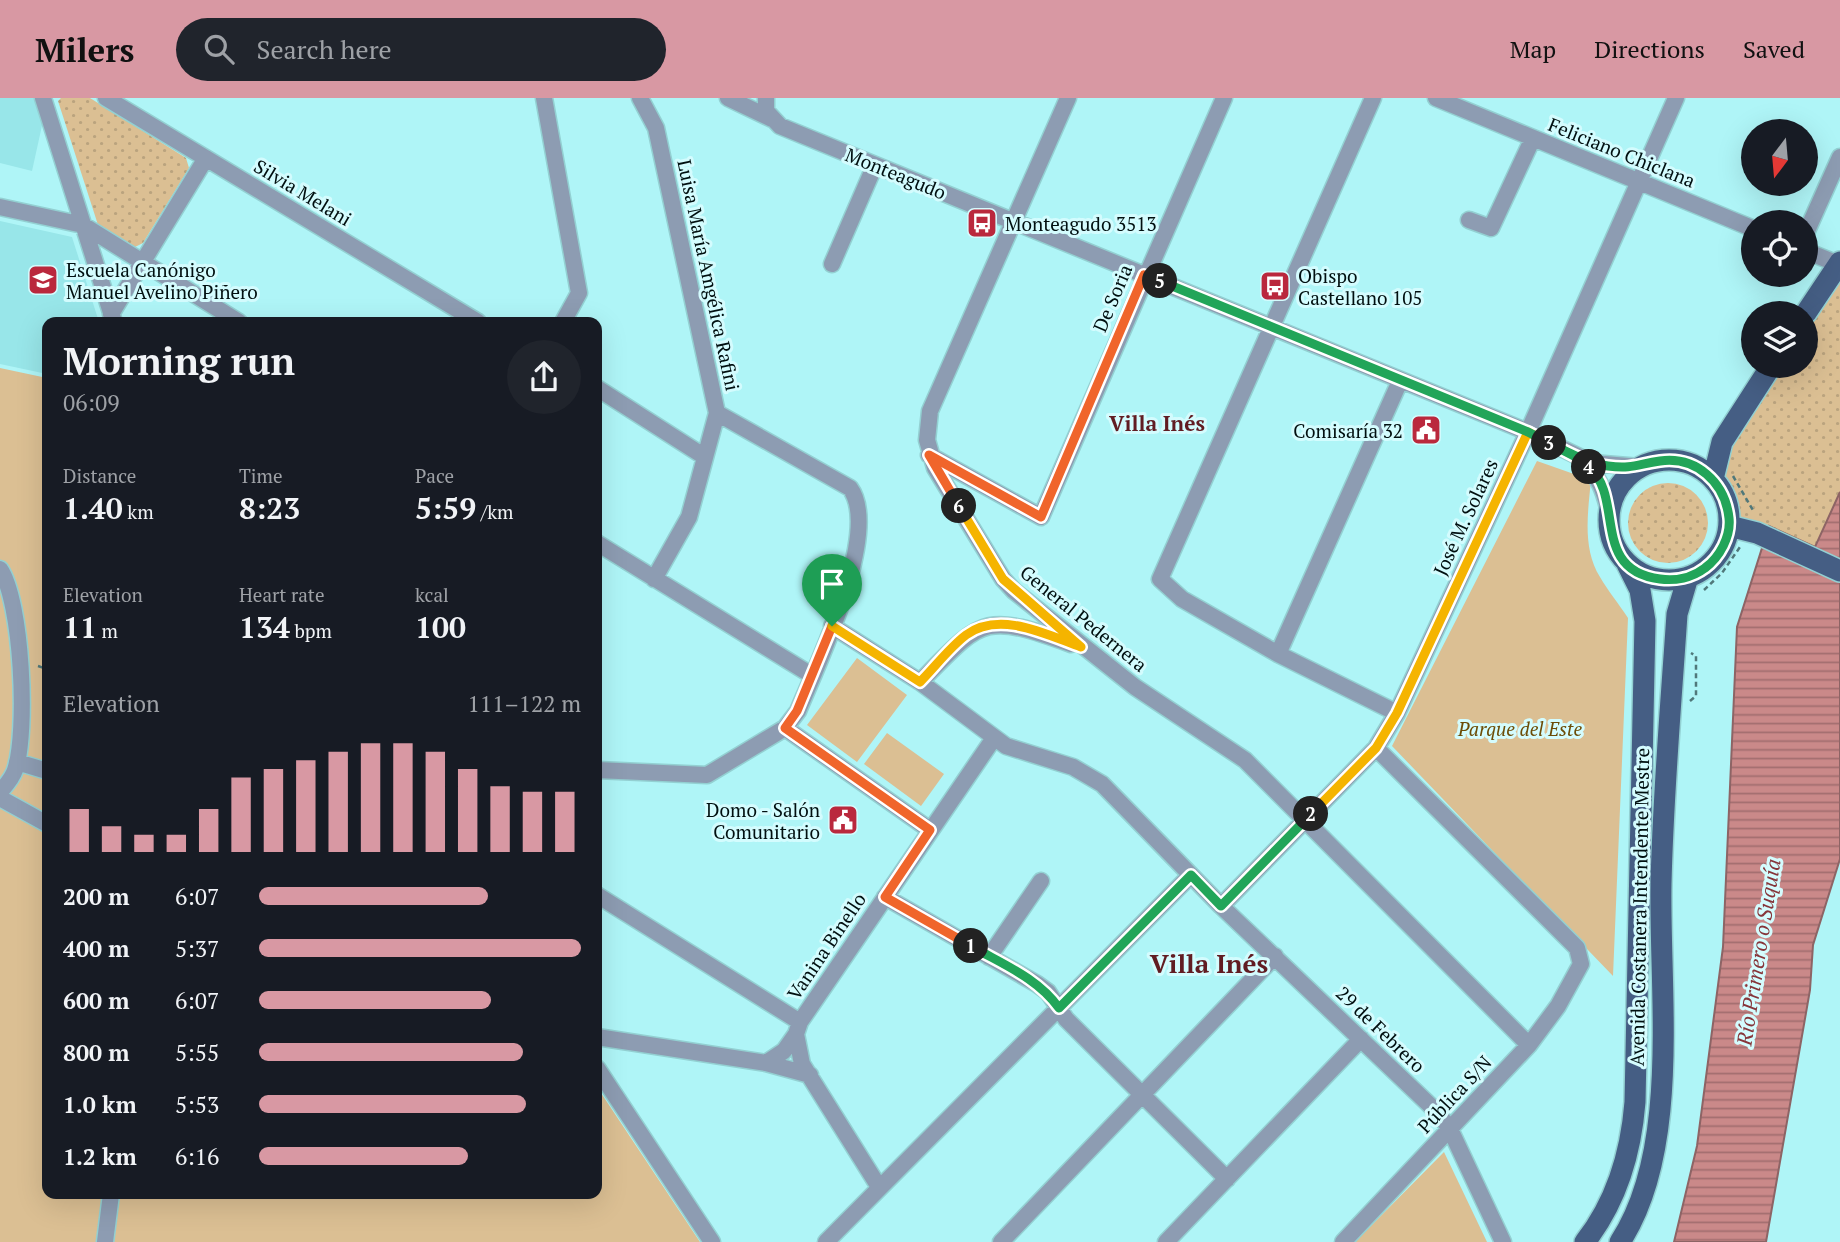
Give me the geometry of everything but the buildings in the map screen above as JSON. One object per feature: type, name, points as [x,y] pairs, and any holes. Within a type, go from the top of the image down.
[{"type":"main road","points":[[1814,301],[1839,263]]},
{"type":"main road","points":[[1723,476],[1678,460],[1658,461],[1640,467],[1624,479],[1614,495],[1609,512],[1609,531],[1616,549],[1627,564],[1656,579],[1688,577],[1705,568],[1719,554],[1729,526],[1724,496],[1722,442],[1763,378]]},
{"type":"main road","points":[[1729,526],[1755,533],[1840,571]]},
{"type":"main road","name":"Avenida Costanera Intendente Mestre","points":[[1585,1242],[1608,1205],[1626,1161],[1635,1102],[1645,621],[1640,590],[1627,564]]},
{"type":"main road","name":"Avenida Costanera Intendente Mestre","points":[[1620,1242],[1638,1210],[1646,1186],[1657,1125],[1662,1043],[1663,856],[1677,614],[1688,577]]},
{"type":"street","points":[[43,98],[113,317]]},
{"type":"street","name":"Silvia Melani","points":[[106,98],[470,317]]},
{"type":"street","points":[[544,98],[579,293],[566,317]]},
{"type":"street","name":"Luisa María Amgélica Rafini","points":[[640,98],[656,128],[717,413],[686,524],[654,579]]},
{"type":"street","name":"Monteagudo","points":[[728,98],[768,109],[780,126],[1528,432],[1574,456],[1599,465],[1640,467]]},
{"type":"street","points":[[929,455],[927,430],[930,411],[1068,98]]},
{"type":"street","name":"De Soria","points":[[929,455],[1041,517],[1144,275],[1224,98]]},
{"type":"street","points":[[1373,98],[1160,579],[1182,599],[1278,654],[1397,713]]},
{"type":"street","name":"Feliciano Chiclana","points":[[1436,98],[1741,224]]},
{"type":"street","name":"José M. Solares","points":[[1221,906],[1376,748],[1397,713],[1528,432],[1676,98]]},
{"type":"street","points":[[1469,220],[1491,228],[1532,138]]},
{"type":"street","points":[[1816,210],[1840,157]]},
{"type":"street","points":[[114,317],[142,262],[206,158]]},
{"type":"street","points":[[832,264],[875,165]]},
{"type":"street","points":[[0,207],[83,225],[231,317]]},
{"type":"street","points":[[1818,255],[1839,263]]},
{"type":"street","points":[[1278,654],[1400,381]]},
{"type":"street","points":[[602,391],[705,457]]},
{"type":"street","points":[[602,770],[707,775],[785,728],[797,711],[813,676],[855,556],[859,517],[857,498],[850,488],[717,413]]},
{"type":"street","name":"General Pedernera","points":[[929,455],[1003,579],[1081,647],[1135,687],[1232,750],[1306,820],[1529,1045]]},
{"type":"street","name":"Monteagudo","points":[[1574,456],[1594,472],[1604,489],[1609,512]]},
{"type":"street","points":[[602,546],[813,676]]},
{"type":"street","points":[[0,569],[10,591],[22,713],[17,762],[9,783],[0,792]]},
{"type":"street","name":"29 de Febrero","points":[[832,626],[920,682],[1006,746],[1088,774],[1221,906],[1437,1112],[1450,1129],[1503,1242]]},
{"type":"street","points":[[920,682],[966,635],[983,626],[1028,628],[1081,647]]},
{"type":"street","points":[[785,728],[930,830]]},
{"type":"street","name":"Vanina Binello","points":[[766,1063],[784,1051],[994,738]]},
{"type":"street","name":"Pública S/N","points":[[1343,1242],[1529,1045],[1558,1006],[1581,964],[1577,948],[1376,748]]},
{"type":"street","points":[[17,762],[42,770]]},
{"type":"street","points":[[0,798],[42,821]]},
{"type":"street","points":[[826,1242],[1191,875]]},
{"type":"street","points":[[989,957],[1041,881]]},
{"type":"street","points":[[885,897],[1048,992],[1059,1008],[1142,1097],[1227,1179]]},
{"type":"street","points":[[602,898],[798,1028],[798,1054],[879,1188]]},
{"type":"street","points":[[1001,1242],[1275,956]]},
{"type":"street","points":[[602,1038],[766,1063],[810,1075]]},
{"type":"street","points":[[1166,1242],[1361,1039]]},
{"type":"street","points":[[602,1076],[712,1242]]},
{"type":"street","points":[[105,1242],[110,1199]]},
{"type":"path","points":[[1699,599],[1740,547],[1748,543],[1755,533],[1756,516],[1723,476]]},
{"type":"path","points":[[1688,702],[1696,696],[1696,656],[1690,652]]},
{"type":"shaded area","points":[[0,98],[35,98],[43,121],[32,171],[0,163]]},
{"type":"shaded area","name":"Escuela Canónigo Manuel Avelino Piñero","points":[[0,221],[72,237],[97,317],[42,317],[42,373],[0,364]]},
{"type":"green space","points":[[61,98],[90,98],[186,158],[189,168],[143,243],[133,248],[99,228],[58,101]]},
{"type":"green space","points":[[1840,262],[1840,492],[1815,547],[1840,558],[1729,526],[1724,496],[1713,479],[1765,378],[1818,378],[1818,301],[1814,301]]},
{"type":"green space","points":[[0,368],[42,377],[42,1199],[602,1199],[602,1095],[700,1242],[0,1242]]},
{"type":"green space","name":"Parque del Este","points":[[1537,461],[1591,480],[1588,542],[1594,566],[1628,618],[1613,976],[1392,746]]},
{"type":"green space","points":[[1668,483],[1683,486],[1696,495],[1705,508],[1708,523],[1705,538],[1696,551],[1683,560],[1668,563],[1653,560],[1640,551],[1631,538],[1628,523],[1631,508],[1640,495],[1653,486]]},
{"type":"green space","points":[[857,658],[907,695],[857,762],[807,725]]},
{"type":"green space","points":[[887,733],[944,774],[921,806],[864,764]]},
{"type":"green space","points":[[1444,1152],[1487,1242],[1355,1242]]},
{"type":"water","name":"Río Primero o Suquía","points":[[1840,492],[1840,859],[1813,945],[1810,990],[1766,1242],[1674,1242],[1697,1146],[1723,947],[1737,627],[1769,526],[1815,547]]},
{"type":"place","name":"Monteagudo 3513","points":[[982,223]]},
{"type":"place","name":"Escuela Canónigo Manuel Avelino Piñero","points":[[43,280]]},
{"type":"place","name":"Obispo Castellano 105","points":[[1275,286]]},
{"type":"place","name":"Comisaría 32","points":[[1426,430]]},
{"type":"place","name":"Domo - Salón Comunitario","points":[[843,820]]},
{"type":"district","name":"Villa Inés","points":[[1157,423]]},
{"type":"district","name":"Villa Inés","points":[[1209,963]]},
{"type":"route","points":[[832,626],[797,711],[785,728],[930,830],[885,897],[1037,984],[1048,992],[1059,1008],[1191,875],[1221,906],[1376,748],[1397,713],[1528,432],[1574,456],[1606,466],[1640,467],[1658,461],[1678,460],[1698,467],[1713,479],[1724,496],[1728,513],[1727,536],[1719,554],[1705,568],[1688,577],[1672,580],[1656,579],[1640,573],[1627,564],[1616,549],[1609,531],[1609,512],[1604,489],[1594,472],[1574,456],[1528,432],[1144,275],[1041,517],[929,455],[1003,579],[1081,647],[1028,628],[983,626],[966,635],[920,682],[832,626]]}]
